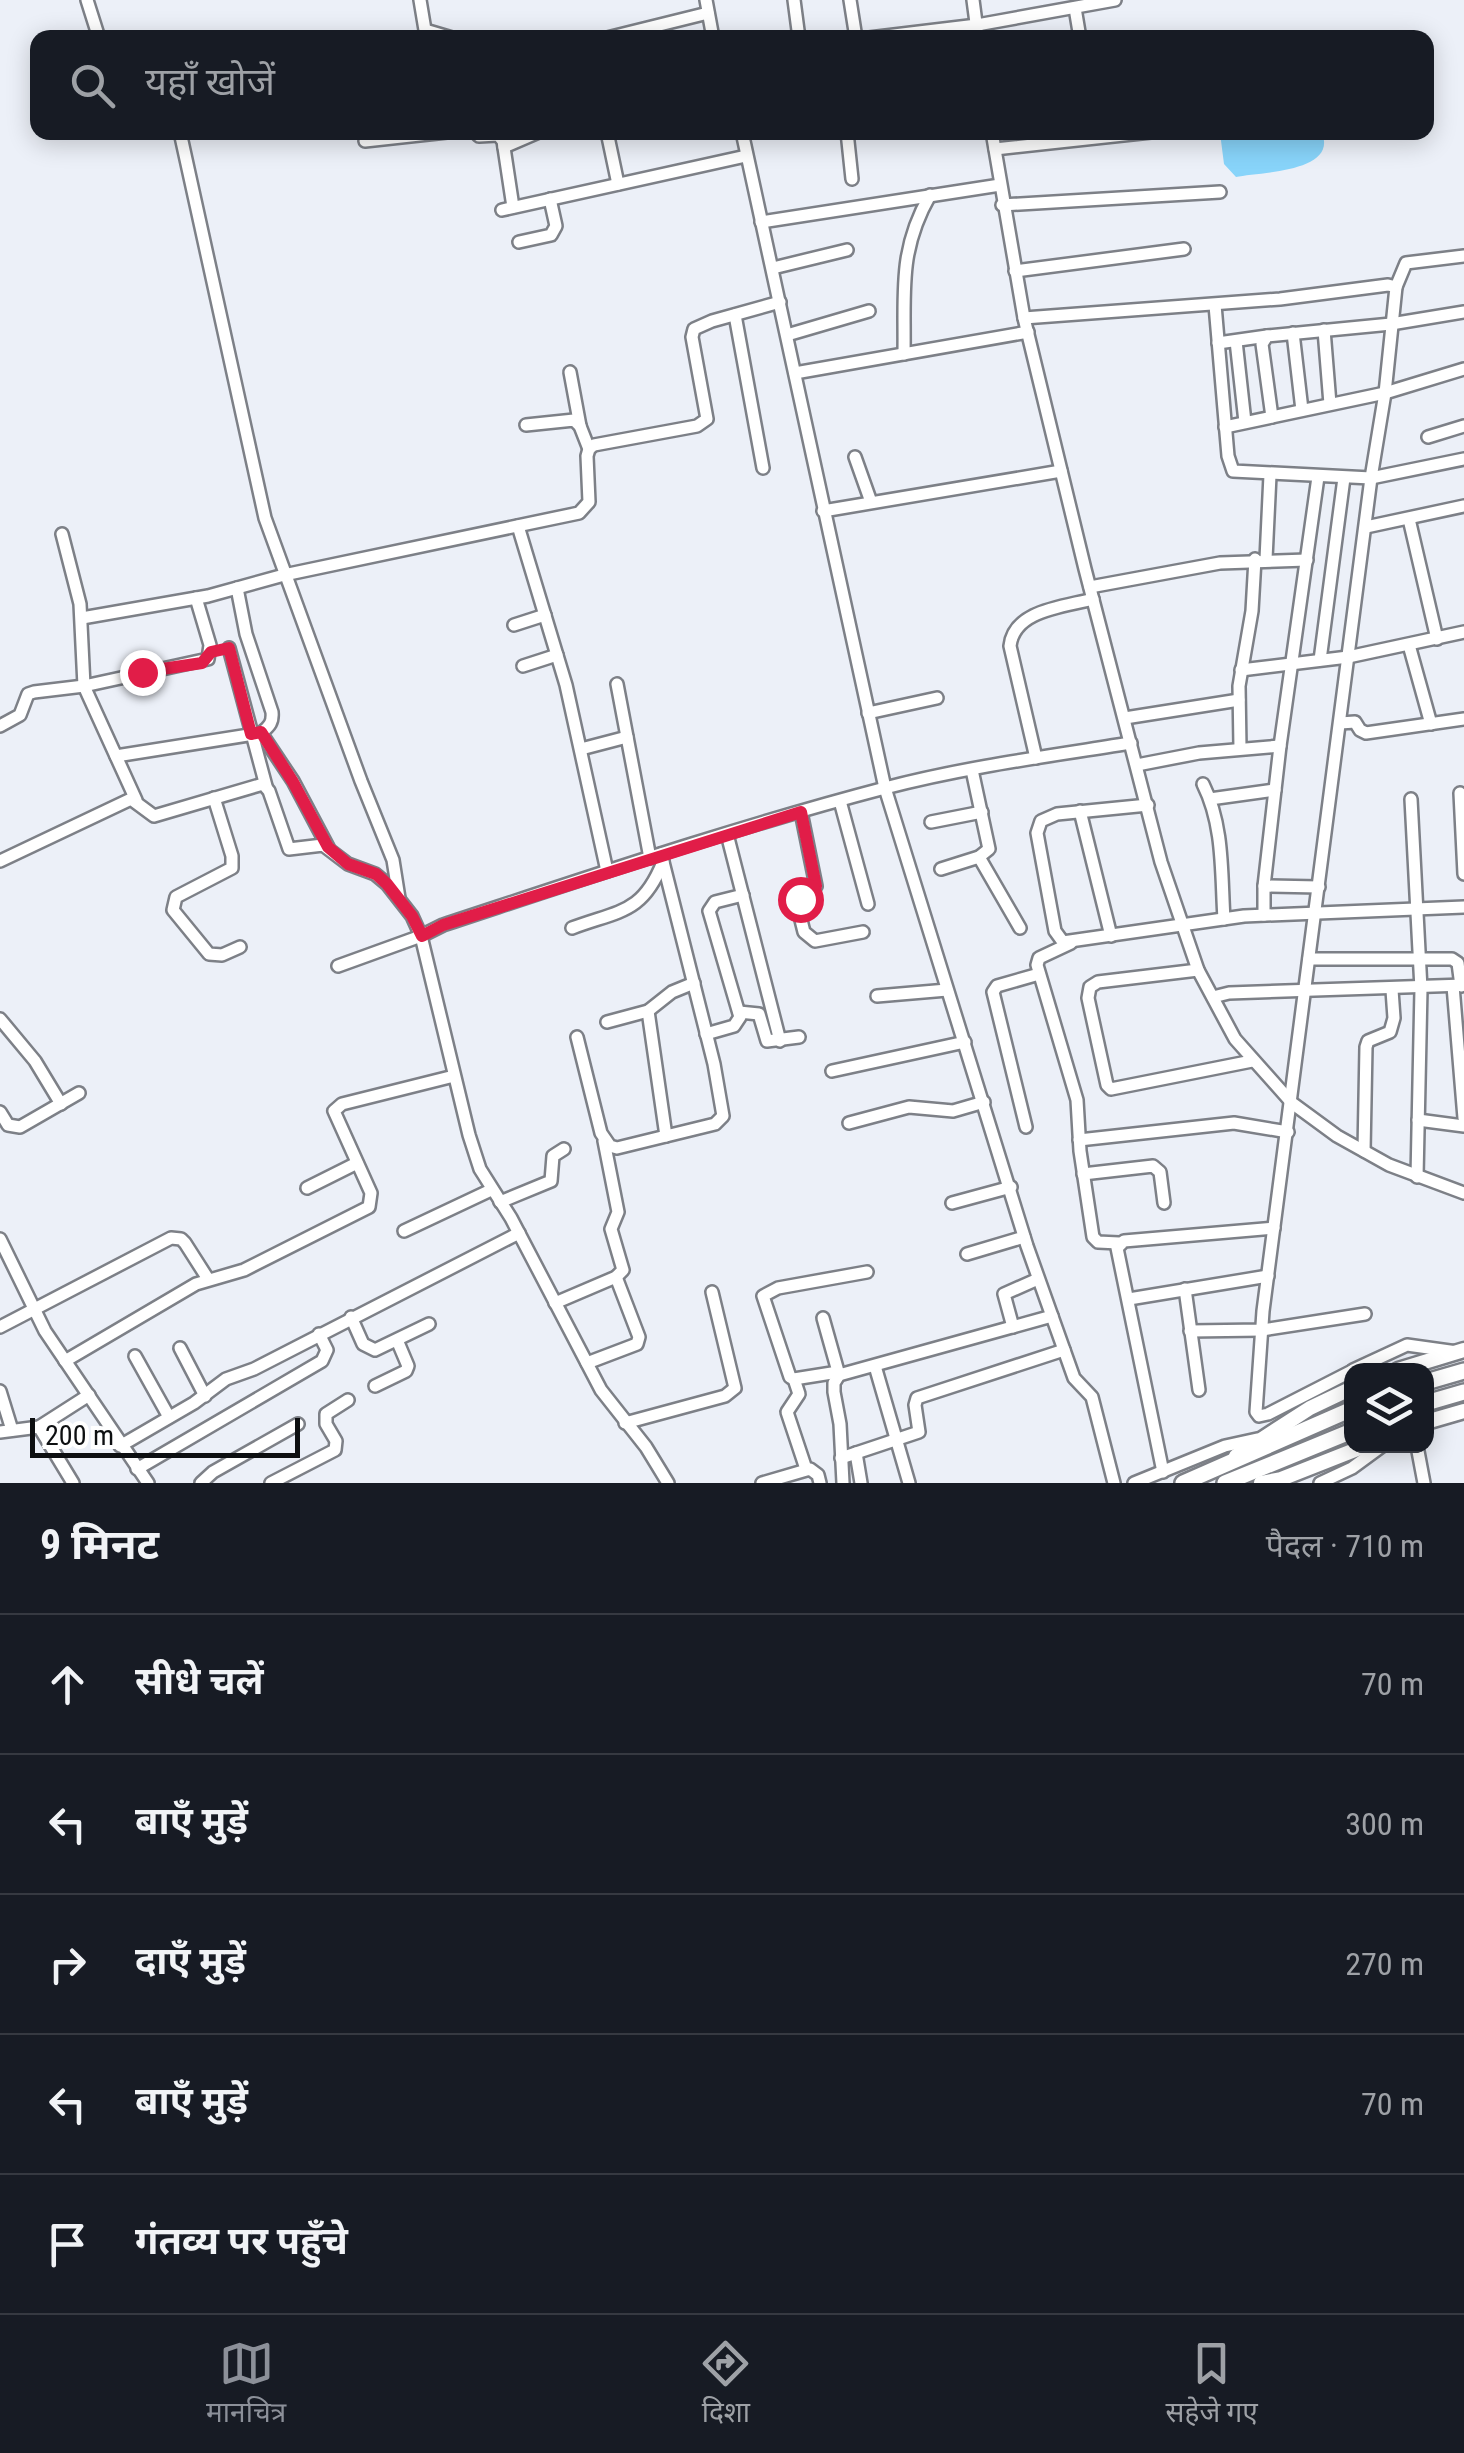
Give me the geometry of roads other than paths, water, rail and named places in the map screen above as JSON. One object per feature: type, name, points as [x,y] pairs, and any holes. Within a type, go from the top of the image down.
[{"type":"highway","points":[[1434,1380],[1464,1371]]},
{"type":"highway","points":[[1434,1401],[1464,1392]]},
{"type":"highway","points":[[1183,1483],[1344,1412]]},
{"type":"highway","points":[[1225,1483],[1344,1434]]},
{"type":"main road","points":[[1421,1363],[1460,1351]]},
{"type":"main road","points":[[1228,1463],[1259,1439],[1344,1392]]},
{"type":"main road","points":[[1434,1419],[1464,1410]]},
{"type":"main road","points":[[1260,1483],[1281,1480],[1348,1453]]},
{"type":"street","points":[[87,0],[96,30]]},
{"type":"street","points":[[420,0],[425,30]]},
{"type":"street","points":[[794,0],[798,30]]},
{"type":"street","points":[[850,0],[855,30]]},
{"type":"street","points":[[974,0],[977,30]]},
{"type":"street","points":[[981,30],[1115,0]]},
{"type":"street","points":[[632,30],[707,6]]},
{"type":"street","points":[[1075,8],[1079,30]]},
{"type":"street","points":[[182,140],[261,504],[284,575],[393,860],[399,898]]},
{"type":"street","points":[[365,142],[381,140]]},
{"type":"street","points":[[500,140],[507,209],[746,156]]},
{"type":"street","points":[[504,147],[520,140]]},
{"type":"street","points":[[609,140],[618,184]]},
{"type":"street","points":[[743,140],[884,788],[1024,1238],[1074,1378],[1092,1397],[1114,1483]]},
{"type":"street","points":[[848,140],[852,180]]},
{"type":"street","points":[[993,140],[1024,318],[1091,593],[1161,862],[1198,970],[1252,1061],[1292,1103],[1364,1151],[1417,1178],[1464,1193]]},
{"type":"street","points":[[995,149],[1078,140]]},
{"type":"street","points":[[761,222],[1000,185]]},
{"type":"street","points":[[1002,204],[1220,192]]},
{"type":"street","points":[[904,354],[907,250],[914,223],[930,196]]},
{"type":"street","points":[[518,242],[552,235],[556,226],[550,199]]},
{"type":"street","points":[[1014,271],[1184,249]]},
{"type":"street","points":[[773,268],[847,250]]},
{"type":"street","points":[[1344,1375],[1259,1416],[1255,1406],[1268,1276],[1396,288],[1406,263],[1464,256]]},
{"type":"street","points":[[1024,318],[1215,305],[1388,284],[1396,288]]},
{"type":"street","points":[[588,449],[605,441],[704,423],[707,410],[692,337],[694,329],[780,302]]},
{"type":"street","points":[[1215,305],[1228,456],[1233,471],[1371,478],[1464,459]]},
{"type":"street","points":[[787,334],[869,311]]},
{"type":"street","points":[[1218,343],[1464,312]]},
{"type":"street","points":[[736,314],[763,468]]},
{"type":"street","points":[[1324,330],[1330,404]]},
{"type":"street","points":[[795,373],[1028,332]]},
{"type":"street","points":[[1293,333],[1302,410]]},
{"type":"street","points":[[1267,336],[1262,344],[1272,416]]},
{"type":"street","points":[[1236,341],[1245,422]]},
{"type":"street","points":[[1225,427],[1385,393],[1464,370]]},
{"type":"street","points":[[82,618],[196,598],[284,575],[579,513],[586,508],[588,449],[570,372]]},
{"type":"street","points":[[526,425],[568,418],[580,426]]},
{"type":"street","points":[[1428,437],[1464,426]]},
{"type":"street","points":[[855,457],[870,502]]},
{"type":"street","points":[[823,511],[1061,470]]},
{"type":"street","points":[[1240,748],[1241,670],[1270,475]]},
{"type":"street","points":[[1264,915],[1290,664],[1318,478]]},
{"type":"street","points":[[1320,660],[1344,478]]},
{"type":"street","points":[[1366,527],[1464,506]]},
{"type":"street","points":[[1409,519],[1436,638]]},
{"type":"street","points":[[518,526],[581,748],[606,871]]},
{"type":"street","points":[[62,534],[82,618],[84,686],[136,800],[154,816],[259,784],[266,786]]},
{"type":"street","points":[[1036,758],[1010,646],[1012,634],[1028,618],[1091,593],[1196,566],[1260,559],[1308,560]]},
{"type":"street","points":[[116,756],[256,733],[273,720],[237,588]]},
{"type":"street","points":[[196,598],[211,652]]},
{"type":"street","points":[[514,625],[545,616]]},
{"type":"street","points":[[1241,670],[1348,656],[1464,632]]},
{"type":"street","points":[[0,726],[20,714],[28,694],[202,663],[211,652],[249,643]]},
{"type":"street","points":[[1409,645],[1431,724]]},
{"type":"street","points":[[229,648],[256,733],[266,786],[289,849],[319,844],[328,847]]},
{"type":"street","points":[[523,666],[557,654]]},
{"type":"street","points":[[603,1139],[617,1148],[714,1124],[723,1116],[694,983],[658,858],[617,684]]},
{"type":"street","points":[[868,713],[937,698]]},
{"type":"street","points":[[1125,718],[1238,700]]},
{"type":"street","points":[[1340,723],[1355,722],[1366,733],[1464,720]]},
{"type":"street","points":[[256,733],[293,782],[328,847],[348,864],[376,874],[399,898],[422,936],[474,1154],[612,1408],[646,1447],[668,1483]]},
{"type":"street","points":[[581,748],[627,737]]},
{"type":"street","points":[[338,966],[443,925],[606,871],[884,788],[1131,744]]},
{"type":"street","points":[[1138,765],[1240,748],[1280,746]]},
{"type":"street","points":[[941,868],[979,857],[989,849],[972,770]]},
{"type":"street","points":[[1202,784],[1220,838],[1224,919]]},
{"type":"street","points":[[1210,799],[1275,790]]},
{"type":"street","points":[[1460,793],[1464,874]]},
{"type":"street","points":[[214,798],[232,868],[176,897],[173,910],[209,954],[222,955],[240,947]]},
{"type":"street","points":[[1412,799],[1421,989],[1417,1178]]},
{"type":"street","points":[[0,861],[126,800],[136,800]]},
{"type":"street","points":[[840,801],[868,904]]},
{"type":"street","points":[[1148,805],[1047,816],[1041,821],[1036,833],[1055,931],[1063,942],[1264,915],[1464,907]]},
{"type":"street","points":[[801,812],[816,886],[797,904],[804,932],[815,941],[862,932]]},
{"type":"street","points":[[931,822],[982,812]]},
{"type":"street","points":[[1080,812],[1111,936]]},
{"type":"street","points":[[727,834],[780,1041]]},
{"type":"street","points":[[979,857],[1020,928]]},
{"type":"street","points":[[572,928],[642,900],[652,888],[658,858]]},
{"type":"street","points":[[1264,886],[1319,887]]},
{"type":"street","points":[[706,1034],[734,1026],[740,1018],[709,911],[716,902],[743,896]]},
{"type":"street","points":[[1071,942],[1039,958],[1036,965],[1077,1100],[1093,1237],[1098,1242],[1120,1243],[1274,1228]]},
{"type":"street","points":[[1310,959],[1455,960],[1464,1118]]},
{"type":"street","points":[[1198,970],[1098,982],[1090,988],[1088,998],[1107,1085],[1112,1090],[1252,1061]]},
{"type":"street","points":[[1026,1127],[993,992],[997,986],[1039,974]]},
{"type":"street","points":[[608,1022],[648,1011],[672,992],[694,983]]},
{"type":"street","points":[[1213,997],[1229,993],[1459,986]]},
{"type":"street","points":[[877,996],[947,990]]},
{"type":"street","points":[[1364,1151],[1366,1047],[1368,1041],[1390,1032],[1394,1018],[1392,990]]},
{"type":"street","points":[[648,1011],[666,1136]]},
{"type":"street","points":[[739,1012],[759,1014],[768,1042],[799,1037]]},
{"type":"street","points":[[3,1027],[35,1061],[61,1104]]},
{"type":"street","points":[[555,1303],[616,1277],[622,1270],[610,1225],[618,1212],[577,1037]]},
{"type":"street","points":[[832,1071],[965,1042]]},
{"type":"street","points":[[65,1361],[208,1279],[244,1270],[368,1208],[372,1198],[334,1116],[336,1107],[454,1076]]},
{"type":"street","points":[[0,1112],[14,1128],[79,1094]]},
{"type":"street","points":[[848,1123],[910,1107],[952,1111],[984,1102]]},
{"type":"street","points":[[1418,1120],[1464,1126]]},
{"type":"street","points":[[1080,1140],[1234,1123],[1288,1132]]},
{"type":"street","points":[[500,1202],[552,1180],[553,1156],[564,1150]]},
{"type":"street","points":[[307,1188],[357,1163]]},
{"type":"street","points":[[1083,1174],[1152,1166],[1160,1172],[1164,1204]]},
{"type":"street","points":[[952,1203],[1010,1187]]},
{"type":"street","points":[[404,1231],[491,1190]]},
{"type":"street","points":[[120,1446],[226,1379],[254,1369],[519,1233]]},
{"type":"street","points":[[0,1327],[176,1237],[185,1243],[208,1279]]},
{"type":"street","points":[[967,1254],[1024,1238]]},
{"type":"street","points":[[0,1239],[33,1310],[148,1483]]},
{"type":"street","points":[[1120,1243],[1117,1252],[1164,1472]]},
{"type":"street","points":[[806,1469],[786,1412],[799,1394],[785,1368],[764,1300],[766,1292],[867,1272]]},
{"type":"street","points":[[1128,1299],[1268,1276]]},
{"type":"street","points":[[587,1363],[637,1344],[639,1337],[616,1277]]},
{"type":"street","points":[[1013,1327],[1004,1294],[1038,1279]]},
{"type":"street","points":[[1185,1289],[1199,1390]]},
{"type":"street","points":[[625,1424],[726,1396],[735,1388],[712,1292]]},
{"type":"street","points":[[1190,1331],[1262,1330],[1365,1314]]},
{"type":"street","points":[[794,1379],[875,1366],[1052,1316]]},
{"type":"street","points":[[350,1318],[374,1350],[429,1324]]},
{"type":"street","points":[[823,1318],[838,1374],[834,1392],[843,1483]]},
{"type":"street","points":[[137,1469],[322,1362],[328,1350],[319,1334]]},
{"type":"street","points":[[375,1386],[408,1366],[396,1340]]},
{"type":"street","points":[[1369,1363],[1407,1345],[1460,1351]]},
{"type":"street","points":[[180,1348],[204,1396]]},
{"type":"street","points":[[841,1458],[919,1432],[917,1398],[1064,1350]]},
{"type":"street","points":[[135,1356],[169,1418]]},
{"type":"street","points":[[875,1366],[908,1483]]},
{"type":"street","points":[[0,1392],[6,1431],[39,1426],[89,1395]]},
{"type":"street","points":[[271,1483],[334,1450],[336,1441],[326,1424],[326,1414],[348,1400]]},
{"type":"street","points":[[201,1483],[213,1472],[298,1424]]},
{"type":"street","points":[[39,1426],[73,1483]]},
{"type":"street","points":[[1134,1483],[1225,1446],[1259,1439]]},
{"type":"street","points":[[1320,1483],[1372,1453]]},
{"type":"street","points":[[1418,1453],[1424,1483]]},
{"type":"street","points":[[856,1454],[861,1483]]},
{"type":"street","points":[[762,1483],[806,1469],[816,1472],[820,1483]]},
{"type":"water","points":[[1221,140],[1323,140],[1318,156],[1293,168],[1236,177],[1224,164]]}]
